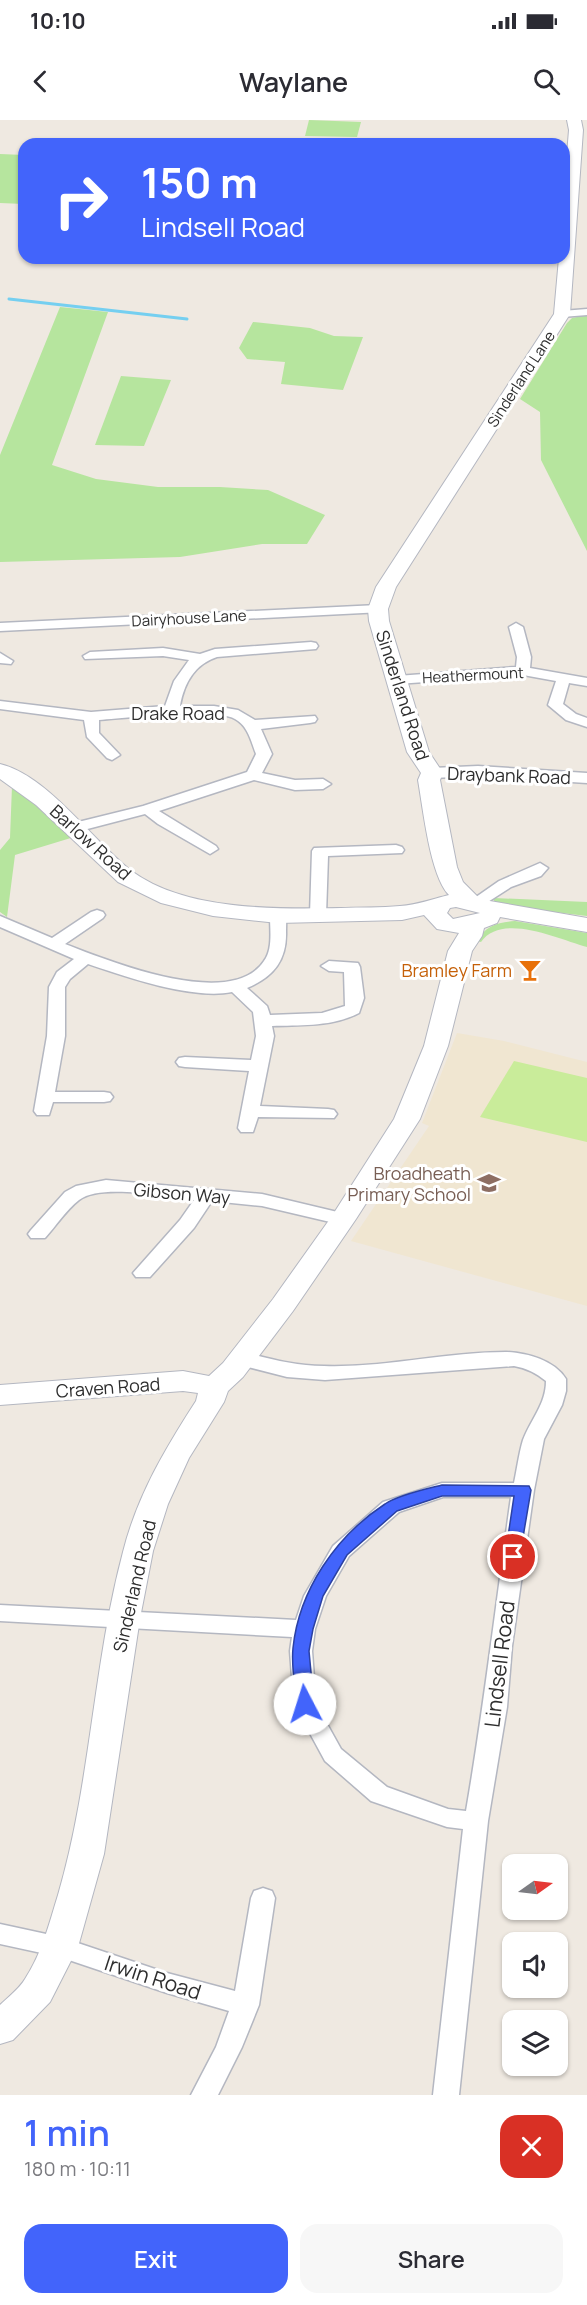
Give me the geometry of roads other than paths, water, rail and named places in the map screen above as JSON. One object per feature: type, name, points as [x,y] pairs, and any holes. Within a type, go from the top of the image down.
[{"type":"street","name":"Sinderland Lane","points":[[570,215],[576,130],[574,120]]},
{"type":"street","name":"Sinderland Lane","points":[[378,609],[386,587],[562,314],[566,264]]},
{"type":"street","points":[[562,314],[587,312]]},
{"type":"street","name":"Dairyhouse Lane","points":[[0,627],[378,609]]},
{"type":"street","name":"Sinderland Road","points":[[378,609],[418,752],[432,773],[429,780],[443,857],[445,907],[460,951]]},
{"type":"street","points":[[516,627],[524,657],[523,671]]},
{"type":"street","points":[[172,710],[173,697],[191,668],[201,658],[215,653],[290,653],[311,646]]},
{"type":"street","points":[[90,656],[163,652],[201,658]]},
{"type":"street","name":"Heathermount","points":[[397,680],[523,671],[585,682]]},
{"type":"street","points":[[564,678],[555,705],[571,717],[587,723]]},
{"type":"street","name":"Drake Road","points":[[0,705],[91,716],[172,710],[214,710],[238,714],[252,725]]},
{"type":"street","points":[[91,716],[92,734],[112,755]]},
{"type":"street","points":[[253,775],[264,754],[252,725],[310,719]]},
{"type":"street","name":"Barlow Road","points":[[0,770],[30,788],[126,877],[169,898],[213,909],[278,916],[402,913],[445,907]]},
{"type":"street","name":"Draybank Road","points":[[432,773],[478,771],[587,778]]},
{"type":"street","points":[[72,828],[148,809],[253,775],[295,785],[323,784]]},
{"type":"street","points":[[148,809],[159,820],[196,837],[210,849]]},
{"type":"street","points":[[318,915],[320,851],[396,850]]},
{"type":"street","points":[[445,907],[455,926],[504,884],[535,873],[540,868]]},
{"type":"street","name":"Sinderland Road","points":[[0,2029],[37,1991],[60,1947],[87,1854],[124,1618],[138,1551],[153,1504],[175,1457],[210,1402],[215,1387],[243,1359],[343,1219],[394,1141],[420,1091],[436,1046],[460,951],[470,936],[474,912],[445,907]]},
{"type":"street","points":[[474,912],[499,916],[525,915],[587,925]]},
{"type":"street","points":[[54,944],[98,915]]},
{"type":"street","points":[[0,921],[86,957],[140,975],[195,988],[219,990],[235,987],[263,973],[274,960],[278,943],[278,916]]},
{"type":"street","points":[[86,957],[63,976],[57,987],[56,1036],[44,1104],[104,1097]]},
{"type":"street","points":[[262,1021],[321,1019],[345,1014],[353,1009],[355,998],[352,967],[329,966]]},
{"type":"street","points":[[235,987],[261,1010],[265,1036],[248,1119],[328,1114]]},
{"type":"street","points":[[185,1062],[258,1066]]},
{"type":"street","name":"Gibson Way","points":[[38,1234],[72,1196],[83,1190],[106,1186],[262,1200],[343,1219]]},
{"type":"street","points":[[143,1273],[187,1224],[207,1196]]},
{"type":"street","name":"Lindsell Road","points":[[243,1359],[287,1370],[325,1373],[506,1359],[543,1366],[556,1379],[556,1391],[534,1439],[523,1490],[501,1646],[495,1707],[476,1821],[446,2095]]},
{"type":"street","name":"Craven Road","points":[[0,1395],[183,1381],[215,1387]]},
{"type":"street","points":[[476,1821],[447,1818],[379,1794],[333,1755],[305,1704],[301,1651],[304,1629],[315,1596],[341,1551],[392,1507],[442,1490],[523,1490]]},
{"type":"street","points":[[0,1613],[304,1629]]},
{"type":"street","points":[[204,2095],[220,2070],[246,2005],[256,1953],[262,1898]]},
{"type":"street","name":"Irwin Road","points":[[0,1934],[60,1947],[167,1983],[246,2005]]},
{"type":"waterway","points":[[9,299],[187,319]]},
{"type":"place","name":"Bramley Farm","points":[[530,970]]},
{"type":"place","name":"Broadheath Primary School","points":[[489,1183]]}]
